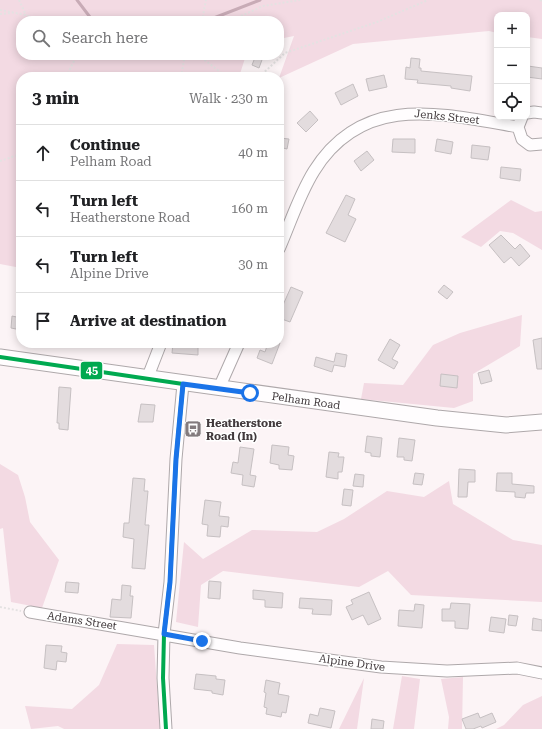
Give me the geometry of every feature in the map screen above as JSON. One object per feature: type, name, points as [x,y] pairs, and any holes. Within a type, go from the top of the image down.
[{"type":"main road","name":"Pelham Road","points":[[0,357],[390,413],[485,424],[542,422]]},
{"type":"street","name":"Jenks Street","points":[[284,238],[313,172],[335,145],[360,127],[386,117],[419,113],[520,122],[518,133],[524,142],[534,146],[542,144]]},
{"type":"street","points":[[530,113],[542,113]]},
{"type":"street","points":[[147,379],[158,348]]},
{"type":"street","points":[[219,388],[237,348]]},
{"type":"street","points":[[166,729],[163,678],[164,634],[170,582],[176,459],[183,384]]},
{"type":"street","name":"Adams Street","points":[[30,612],[164,634]]},
{"type":"street","name":"Alpine Drive","points":[[164,634],[254,650],[395,669],[480,671],[517,668],[542,673]]},
{"type":"path","points":[[19,0],[26,15]]},
{"type":"path","points":[[203,16],[206,0]]},
{"type":"path","points":[[241,16],[263,6],[300,0]]},
{"type":"path","points":[[284,54],[377,22],[428,0]]},
{"type":"path","points":[[0,10],[26,15]]},
{"type":"path","points":[[0,14],[13,12],[26,15]]},
{"type":"path","points":[[68,72],[74,60]]},
{"type":"path","points":[[182,72],[184,60]]},
{"type":"path","points":[[205,60],[220,72]]},
{"type":"path","points":[[264,72],[277,60]]},
{"type":"path","points":[[0,161],[16,156]]},
{"type":"path","points":[[0,607],[30,612]]},
{"type":"shaded area","points":[[0,0],[542,0],[542,39],[530,37],[530,12],[494,12],[494,32],[489,31],[353,44],[284,76],[284,72],[281,72],[294,36],[284,38],[284,16],[16,16],[16,60],[244,60],[241,72],[16,72],[16,267],[0,264]]},
{"type":"shaded area","points":[[511,200],[535,212],[542,211],[542,250],[513,233],[500,231],[481,247],[461,237]]},
{"type":"shaded area","points":[[522,315],[520,346],[473,374],[473,401],[454,408],[361,399],[364,383],[403,385],[433,345],[460,333]]},
{"type":"shaded area","points":[[0,464],[18,475],[25,497],[30,522],[59,560],[42,608],[11,602],[3,528],[0,529]]},
{"type":"shaded area","points":[[449,481],[453,504],[513,540],[542,545],[542,602],[411,595],[388,571],[359,587],[223,571],[201,585],[198,627],[176,622],[184,542],[203,559],[252,530],[317,532],[344,519],[387,491],[424,497]]},
{"type":"shaded area","points":[[117,644],[154,645],[160,729],[64,729],[58,726],[31,729],[25,706],[72,709],[99,685]]},
{"type":"shaded area","points":[[402,676],[420,679],[414,729],[393,729]]},
{"type":"shaded area","points":[[463,677],[462,729],[448,729],[449,717],[441,679]]},
{"type":"shaded area","points":[[364,678],[357,729],[339,729]]},
{"type":"shaded area","points":[[542,696],[542,729],[496,729],[504,725],[523,705]]},
{"type":"building","points":[[411,58],[420,59],[419,68],[421,68],[421,71],[472,76],[470,91],[451,88],[451,86],[417,83],[418,80],[405,79],[406,67],[410,68]]},
{"type":"building","points":[[254,60],[262,60],[259,68],[252,65]]},
{"type":"building","points":[[530,66],[542,68],[542,79],[530,77]]},
{"type":"building","points":[[384,75],[387,87],[369,91],[366,79]]},
{"type":"building","points":[[353,84],[358,96],[341,105],[335,93]]},
{"type":"building","points":[[310,111],[318,120],[306,132],[297,123]]},
{"type":"building","points":[[284,138],[289,139],[287,149],[284,148]]},
{"type":"building","points":[[393,139],[415,139],[415,153],[392,152]]},
{"type":"building","points":[[437,139],[453,142],[451,154],[435,151]]},
{"type":"building","points":[[472,145],[490,147],[488,160],[471,158]]},
{"type":"building","points":[[367,151],[374,160],[361,171],[354,161]]},
{"type":"building","points":[[501,167],[521,169],[520,181],[500,178]]},
{"type":"building","points":[[346,195],[355,199],[348,215],[356,219],[345,242],[326,233]]},
{"type":"building","points":[[501,235],[515,249],[520,244],[530,256],[519,266],[511,257],[504,263],[489,245]]},
{"type":"building","points":[[444,285],[453,292],[447,299],[438,292]]},
{"type":"building","points":[[291,287],[303,292],[290,322],[284,320],[284,303]]},
{"type":"building","points":[[12,316],[16,317],[16,329],[11,328]]},
{"type":"building","points":[[542,338],[542,369],[537,369],[533,340]]},
{"type":"building","points":[[390,339],[400,345],[392,359],[398,362],[394,369],[378,360]]},
{"type":"building","points":[[172,348],[198,348],[198,355],[172,353]]},
{"type":"building","points":[[266,348],[278,348],[272,364],[257,358],[260,350],[265,352]]},
{"type":"building","points":[[336,353],[347,355],[345,367],[334,365],[332,372],[314,366],[316,357],[334,362]]},
{"type":"building","points":[[489,370],[492,381],[481,384],[478,373]]},
{"type":"building","points":[[441,374],[458,376],[457,388],[440,386]]},
{"type":"building","points":[[59,387],[71,388],[68,430],[59,429],[59,423],[57,423]]},
{"type":"building","points":[[141,404],[155,405],[153,422],[138,422]]},
{"type":"building","points":[[367,436],[382,438],[380,457],[371,456],[371,453],[365,452]]},
{"type":"building","points":[[399,438],[415,440],[412,461],[404,460],[404,457],[397,457]]},
{"type":"building","points":[[272,445],[289,447],[288,455],[294,456],[292,470],[279,469],[279,465],[270,463]]},
{"type":"building","points":[[240,447],[254,449],[250,475],[256,476],[254,487],[242,485],[243,475],[231,473],[233,462],[238,463]]},
{"type":"building","points":[[329,452],[339,453],[338,457],[344,457],[342,472],[338,472],[338,479],[326,477]]},
{"type":"building","points":[[459,469],[475,470],[475,482],[468,482],[467,497],[458,497]]},
{"type":"building","points":[[415,473],[424,474],[422,485],[413,484]]},
{"type":"building","points":[[497,473],[512,473],[512,484],[534,486],[534,493],[526,493],[525,498],[515,497],[515,492],[496,491]]},
{"type":"building","points":[[355,474],[364,475],[363,487],[353,486]]},
{"type":"building","points":[[133,478],[145,479],[144,491],[148,491],[145,525],[149,525],[145,569],[132,568],[134,539],[123,537],[124,523],[129,523]]},
{"type":"building","points":[[344,489],[353,490],[351,506],[342,505]]},
{"type":"building","points":[[205,500],[221,502],[219,516],[229,517],[228,527],[221,526],[220,537],[207,536],[208,525],[202,524]]},
{"type":"building","points":[[209,581],[221,582],[220,599],[208,598]]},
{"type":"building","points":[[66,582],[79,583],[78,593],[65,592]]},
{"type":"building","points":[[122,585],[131,586],[130,596],[133,596],[131,618],[110,617],[112,599],[121,600]]},
{"type":"building","points":[[253,590],[283,593],[282,608],[265,607],[265,600],[253,599]]},
{"type":"building","points":[[369,592],[381,619],[368,625],[363,615],[352,620],[346,607],[353,604],[351,600]]},
{"type":"building","points":[[300,598],[332,600],[331,615],[312,614],[313,609],[299,608]]},
{"type":"building","points":[[451,603],[470,604],[468,629],[455,628],[455,621],[442,621],[442,609],[450,609]]},
{"type":"building","points":[[415,604],[424,605],[422,628],[398,626],[399,610],[414,611]]},
{"type":"building","points":[[509,615],[518,616],[516,626],[508,625]]},
{"type":"building","points":[[491,617],[506,619],[504,633],[489,631]]},
{"type":"building","points":[[533,618],[542,620],[542,631],[532,630]]},
{"type":"building","points":[[46,645],[62,646],[61,652],[67,653],[66,662],[57,661],[56,670],[44,668]]},
{"type":"building","points":[[196,674],[216,676],[216,679],[225,680],[223,695],[212,693],[212,691],[194,689]]},
{"type":"building","points":[[266,680],[280,683],[278,694],[289,696],[286,713],[282,712],[281,717],[266,714],[267,708],[264,707],[266,693],[264,692]]},
{"type":"building","points":[[320,708],[335,711],[331,728],[308,723],[310,714],[318,716]]},
{"type":"building","points":[[478,713],[480,718],[492,713],[496,722],[482,728],[481,726],[473,729],[466,729],[462,719]]},
{"type":"building","points":[[372,719],[384,721],[383,729],[371,729]]},
{"type":"waterway","points":[[77,0],[89,16]]},
{"type":"waterway","points":[[219,16],[260,0]]},
{"type":"transit line","name":"45","points":[[0,357],[183,384]]},
{"type":"transit line","name":"45","points":[[166,729],[163,678],[164,634],[170,582],[176,459],[183,384]]},
{"type":"place","name":"Heatherstone Road (In)","points":[[193,429]]},
{"type":"route","points":[[202,641],[164,634],[172,560],[176,459],[183,384],[250,393]]}]
